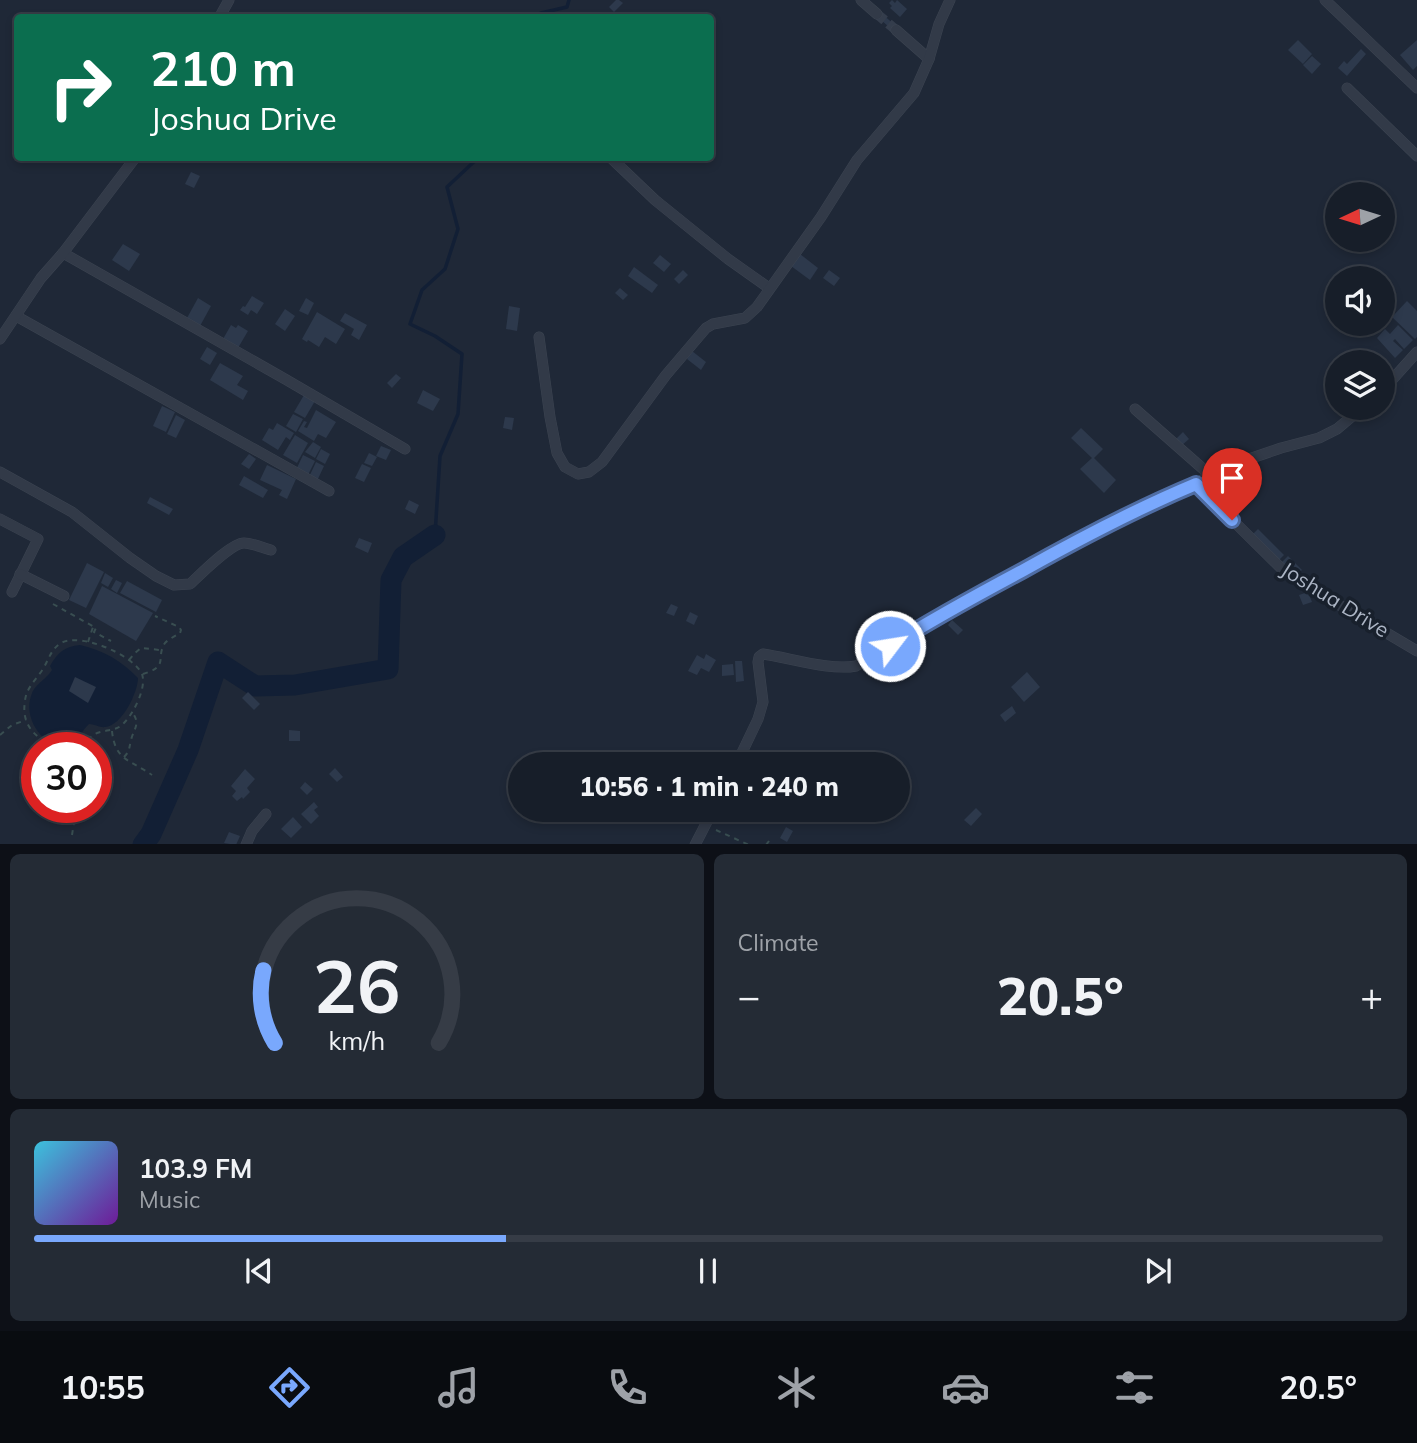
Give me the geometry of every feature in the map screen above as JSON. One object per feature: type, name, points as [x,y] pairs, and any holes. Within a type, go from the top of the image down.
[{"type":"street","points":[[861,0],[877,14]]},
{"type":"street","points":[[539,337],[556,453],[570,471],[578,474],[589,472],[602,462],[666,375],[706,328],[713,324],[745,318],[757,307],[821,217],[857,160],[914,93],[950,0]]},
{"type":"street","points":[[1325,0],[1417,88]]},
{"type":"street","points":[[896,30],[929,60]]},
{"type":"street","points":[[1347,88],[1417,156]]},
{"type":"street","points":[[0,339],[41,278],[133,161]]},
{"type":"street","points":[[614,161],[654,200],[769,288]]},
{"type":"street","points":[[63,253],[405,449]]},
{"type":"street","points":[[16,316],[329,491]]},
{"type":"street","points":[[1395,377],[1417,352]]},
{"type":"street","points":[[1135,409],[1210,475]]},
{"type":"street","points":[[742,752],[763,702],[758,662],[763,654],[817,664],[856,666],[1037,562],[1140,508],[1196,484],[1210,475],[1282,447],[1319,438],[1347,420]]},
{"type":"street","points":[[0,472],[72,512],[130,558],[174,585],[190,584],[238,544],[246,542],[271,550]]},
{"type":"street","name":"Joshua Drive","points":[[1196,484],[1287,574],[1417,651]]},
{"type":"street","points":[[0,519],[38,539],[12,592]]},
{"type":"street","points":[[20,574],[61,595]]},
{"type":"street","points":[[246,844],[252,831],[266,814]]},
{"type":"street","points":[[696,844],[707,822]]},
{"type":"path","points":[[61,595],[53,604],[94,626]]},
{"type":"path","points":[[142,675],[158,668],[163,647],[181,630],[155,616]]},
{"type":"path","points":[[94,626],[94,632],[111,641]]},
{"type":"path","points":[[88,642],[94,626]]},
{"type":"path","points":[[33,732],[26,720],[26,694],[52,652],[68,641],[88,642],[110,648],[129,661],[142,675],[141,692],[123,725],[102,732]]},
{"type":"path","points":[[129,661],[141,648],[162,651]]},
{"type":"path","points":[[123,758],[129,752],[137,726],[132,712]]},
{"type":"path","points":[[0,734],[12,725],[26,720]]},
{"type":"path","points":[[112,730],[116,751],[152,775]]},
{"type":"path","points":[[72,835],[74,823]]},
{"type":"path","points":[[705,825],[747,844]]},
{"type":"water","points":[[80,645],[112,657],[138,678],[135,691],[123,715],[111,725],[103,727],[89,724],[82,732],[39,732],[30,714],[31,696],[52,670],[50,666],[59,654],[70,647]]},
{"type":"building","points":[[616,0],[623,3],[614,12],[609,7]]},
{"type":"building","points":[[892,0],[895,3],[897,0],[907,9],[900,17],[890,8],[892,6],[889,3]]},
{"type":"building","points":[[879,11],[898,28],[895,32],[875,15]]},
{"type":"building","points":[[1298,40],[1312,54],[1303,64],[1288,50]]},
{"type":"building","points":[[1417,40],[1417,66],[1413,70],[1400,55]]},
{"type":"building","points":[[1361,49],[1366,54],[1347,76],[1338,68],[1344,61],[1347,64]]},
{"type":"building","points":[[1312,56],[1321,64],[1312,74],[1303,65]]},
{"type":"building","points":[[191,172],[200,176],[194,188],[185,184]]},
{"type":"building","points":[[123,244],[140,254],[129,271],[112,260]]},
{"type":"building","points":[[800,254],[818,268],[810,280],[791,266]]},
{"type":"building","points":[[660,255],[671,264],[664,272],[653,263]]},
{"type":"building","points":[[634,267],[658,285],[652,293],[628,276]]},
{"type":"building","points":[[683,270],[688,275],[679,284],[674,279]]},
{"type":"building","points":[[829,270],[840,278],[834,286],[823,278]]},
{"type":"building","points":[[620,288],[628,295],[623,300],[615,293]]},
{"type":"building","points":[[252,296],[264,303],[257,314],[251,310],[248,315],[240,310]]},
{"type":"building","points":[[198,298],[211,306],[200,326],[187,318]]},
{"type":"building","points":[[306,298],[314,303],[308,315],[299,311]]},
{"type":"building","points":[[1407,301],[1417,311],[1415,339],[1395,320],[1395,314]]},
{"type":"building","points":[[509,306],[520,308],[517,331],[506,329]]},
{"type":"building","points":[[285,309],[295,316],[285,331],[275,324]]},
{"type":"building","points":[[317,312],[345,329],[336,344],[325,337],[319,347],[302,339]]},
{"type":"building","points":[[345,313],[367,325],[359,340],[351,335],[354,329],[340,321]]},
{"type":"building","points":[[231,325],[236,328],[238,325],[248,331],[238,348],[223,339]]},
{"type":"building","points":[[1398,325],[1413,340],[1404,349],[1395,339],[1393,341],[1403,350],[1395,358],[1395,350],[1388,350],[1377,338],[1395,336]]},
{"type":"building","points":[[207,347],[217,353],[210,365],[200,359]]},
{"type":"building","points":[[692,351],[706,362],[701,370],[687,359]]},
{"type":"building","points":[[220,363],[243,376],[237,385],[248,391],[243,400],[210,380]]},
{"type":"building","points":[[396,374],[401,378],[392,388],[387,383]]},
{"type":"building","points":[[423,390],[440,399],[433,411],[417,403]]},
{"type":"building","points":[[304,395],[315,401],[305,418],[294,412]]},
{"type":"building","points":[[162,406],[175,412],[166,432],[153,426]]},
{"type":"building","points":[[316,410],[336,422],[326,438],[318,434],[314,441],[298,431],[304,421],[307,422],[304,427],[307,428]]},
{"type":"building","points":[[293,414],[303,419],[296,432],[286,426]]},
{"type":"building","points":[[176,415],[185,420],[176,438],[167,434]]},
{"type":"building","points":[[505,417],[514,418],[512,430],[503,428]]},
{"type":"building","points":[[277,423],[294,433],[290,440],[286,437],[278,450],[262,440],[269,428],[273,430]]},
{"type":"building","points":[[1081,428],[1103,449],[1094,458],[1116,480],[1104,493],[1080,469],[1092,458],[1071,438]]},
{"type":"building","points":[[1183,432],[1189,439],[1180,447],[1174,441]]},
{"type":"building","points":[[295,435],[308,443],[297,463],[283,455]]},
{"type":"building","points":[[313,442],[321,447],[315,458],[305,452]]},
{"type":"building","points":[[381,446],[391,450],[386,460],[376,456]]},
{"type":"building","points":[[321,449],[330,454],[325,464],[316,459]]},
{"type":"building","points":[[369,453],[377,457],[372,466],[364,463]]},
{"type":"building","points":[[249,454],[256,459],[249,469],[241,464]]},
{"type":"building","points":[[303,455],[315,461],[308,475],[296,470]]},
{"type":"building","points":[[316,462],[324,466],[317,481],[309,477]]},
{"type":"building","points":[[362,464],[371,468],[364,482],[355,478]]},
{"type":"building","points":[[267,465],[296,479],[287,499],[279,495],[282,490],[260,480]]},
{"type":"building","points":[[244,476],[268,490],[263,498],[239,485]]},
{"type":"building","points":[[150,497],[173,509],[169,515],[147,503]]},
{"type":"building","points":[[409,500],[419,505],[415,514],[405,509]]},
{"type":"building","points":[[1258,529],[1284,555],[1277,562],[1251,536]]},
{"type":"building","points":[[359,538],[372,543],[368,553],[355,547]]},
{"type":"building","points":[[1288,556],[1302,570],[1295,576],[1282,562]]},
{"type":"building","points":[[87,563],[104,572],[86,608],[69,600]]},
{"type":"building","points":[[105,573],[113,578],[108,587],[101,583]]},
{"type":"building","points":[[116,580],[122,583],[117,593],[111,589]]},
{"type":"building","points":[[127,581],[162,600],[156,612],[120,593]]},
{"type":"building","points":[[102,586],[153,613],[136,641],[89,614]]},
{"type":"building","points":[[1308,592],[1312,602],[1303,605],[1299,595]]},
{"type":"building","points":[[671,604],[678,607],[674,616],[666,613]]},
{"type":"building","points":[[690,612],[698,616],[694,625],[686,621]]},
{"type":"building","points":[[952,620],[963,630],[958,635],[948,625]]},
{"type":"building","points":[[706,654],[716,660],[709,672],[701,668],[697,675],[688,671],[697,655],[704,659]]},
{"type":"building","points":[[735,661],[742,661],[744,681],[736,682]]},
{"type":"building","points":[[733,664],[734,675],[722,676],[722,665]]},
{"type":"building","points":[[1027,672],[1040,687],[1024,702],[1011,687]]},
{"type":"building","points":[[75,677],[96,687],[88,703],[69,691]]},
{"type":"building","points":[[248,692],[260,704],[254,710],[242,698]]},
{"type":"building","points":[[1012,706],[1016,713],[1005,722],[1000,715]]},
{"type":"building","points":[[289,730],[300,731],[300,741],[289,741]]},
{"type":"building","points":[[335,768],[343,777],[337,782],[329,774]]},
{"type":"building","points":[[245,769],[255,779],[247,788],[250,792],[237,801],[232,796],[236,791],[231,786]]},
{"type":"building","points":[[305,782],[313,789],[307,795],[300,788]]},
{"type":"building","points":[[314,802],[318,807],[314,810],[319,816],[311,824],[301,814]]},
{"type":"building","points":[[976,808],[982,814],[971,826],[964,820]]},
{"type":"building","points":[[293,817],[302,827],[291,838],[281,829]]},
{"type":"building","points":[[786,827],[793,831],[787,842],[780,838]]},
{"type":"building","points":[[229,832],[240,836],[236,844],[224,843]]},
{"type":"waterway","points":[[541,14],[567,7],[569,0]]},
{"type":"waterway","points":[[435,535],[440,456],[458,414],[462,354],[410,324],[422,290],[445,269],[458,229],[447,187],[475,161]]},
{"type":"waterway","points":[[144,844],[151,834],[188,750],[218,662],[255,686],[295,685],[388,669],[391,580],[403,557],[435,535]]},
{"type":"tunnel","points":[[877,14],[896,30]]},
{"type":"route","points":[[890,646],[1058,551],[1140,508],[1196,484],[1232,520]]}]
